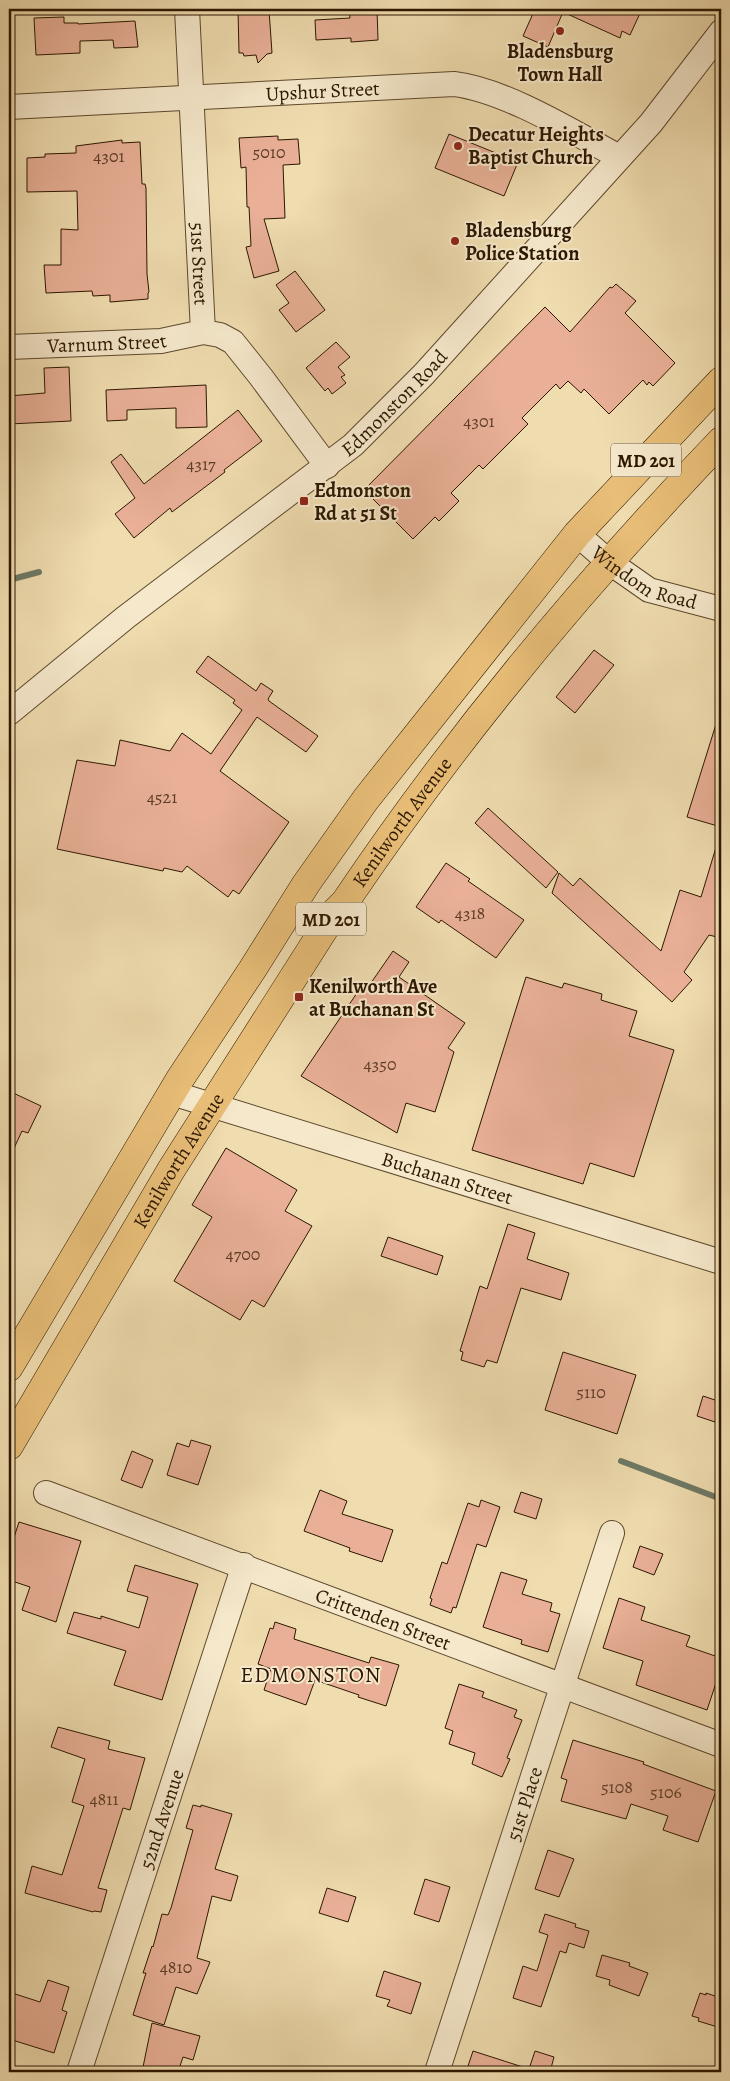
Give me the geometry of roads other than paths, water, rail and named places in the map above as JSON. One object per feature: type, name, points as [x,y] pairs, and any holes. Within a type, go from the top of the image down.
[{"type":"main road","name":"Kenilworth Avenue","points":[[9,1366],[172,1093],[306,884],[366,799],[577,534],[721,381]]},
{"type":"main road","name":"Kenilworth Avenue","points":[[9,1446],[92,1302],[212,1105],[325,927],[391,833],[500,692],[609,562],[721,440]]},
{"type":"street","name":"51st Street","points":[[187,9],[203,332],[220,335],[233,342],[327,466]]},
{"type":"street","name":"Edmonston Road","points":[[9,713],[126,617],[353,445],[424,374],[651,123],[721,32]]},
{"type":"street","name":"Upshur Street","points":[[9,107],[454,84],[471,86],[544,117],[619,157]]},
{"type":"street","name":"Varnum Street","points":[[9,347],[161,341],[203,332]]},
{"type":"street","name":"Windom Road","points":[[577,534],[609,562],[649,590],[721,610]]},
{"type":"street","name":"Buchanan Street","points":[[172,1093],[721,1262]]},
{"type":"street","name":"Crittenden Street","points":[[46,1493],[244,1565],[721,1745]]},
{"type":"street","name":"51st Place","points":[[437,2072],[612,1533]]},
{"type":"street","name":"52nd Avenue","points":[[79,2072],[244,1565]]},
{"type":"waterway","points":[[9,580],[39,572]]},
{"type":"waterway","points":[[621,1461],[721,1499]]},
{"type":"place","name":"Bladensburg Town Hall","points":[[560,31]]},
{"type":"place","name":"Decatur Heights Baptist Church","points":[[458,146]]},
{"type":"place","name":"Bladensburg Police Station","points":[[455,241]]},
{"type":"place","name":"Edmonston Rd at 51 St","points":[[304,501]]},
{"type":"place","name":"Kenilworth Ave at Buchanan St","points":[[299,997]]},
{"type":"district","name":"EDMONSTON","points":[[311,1674]]}]
